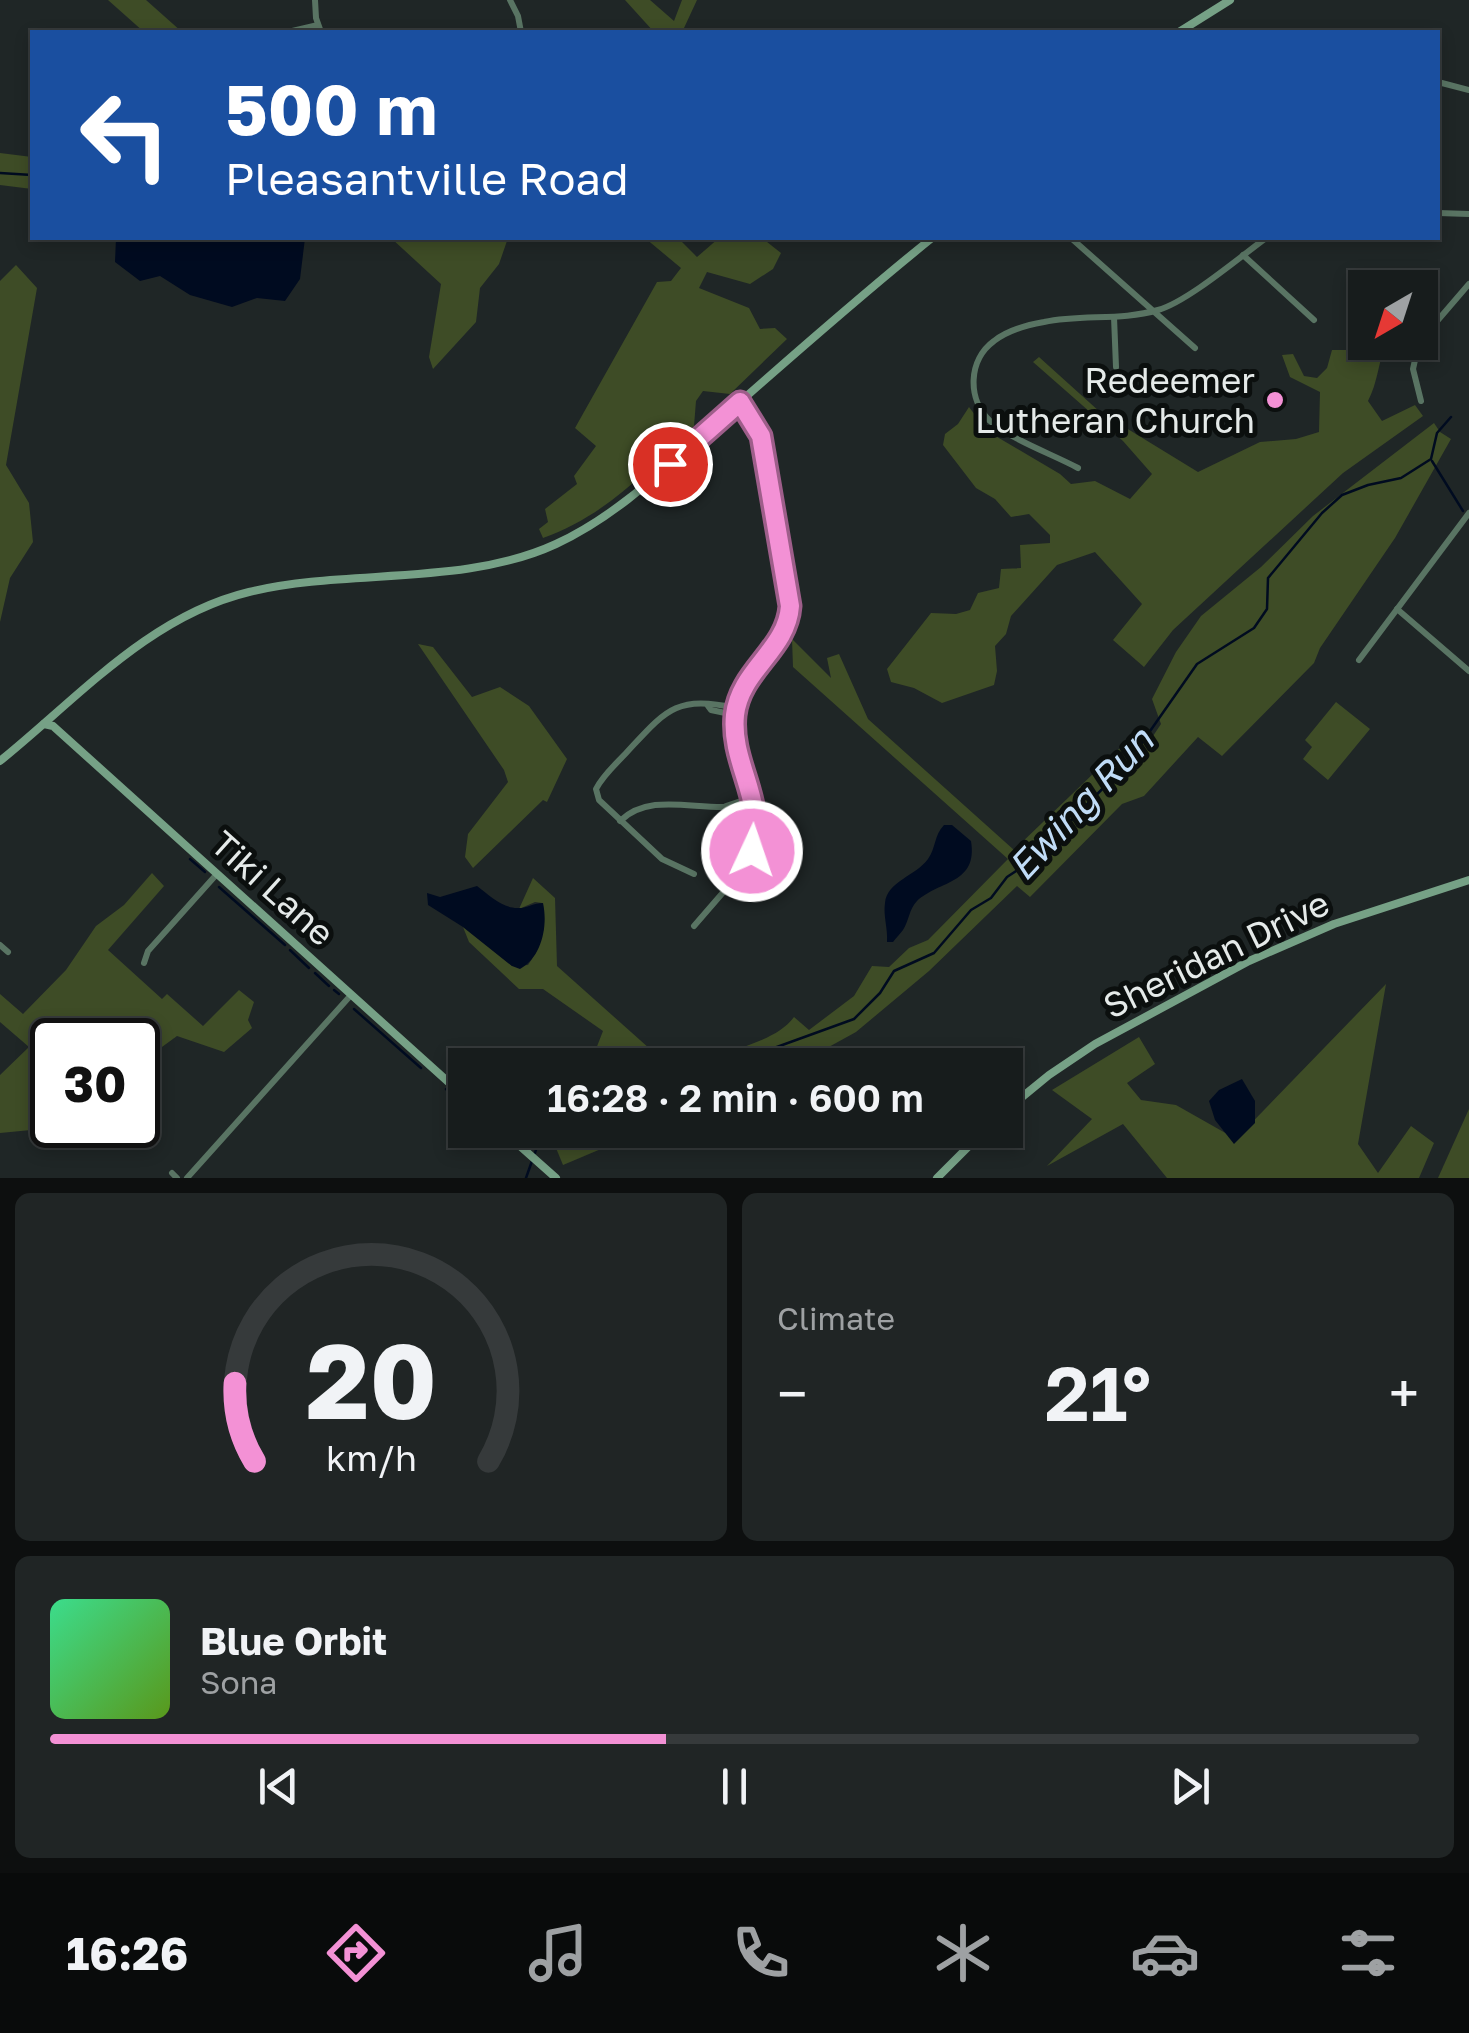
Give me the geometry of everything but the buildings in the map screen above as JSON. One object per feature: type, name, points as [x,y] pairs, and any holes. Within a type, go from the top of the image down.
[{"type":"street","points":[[315,0],[320,29]]},
{"type":"street","points":[[510,0],[521,30]]},
{"type":"street","points":[[1182,30],[1230,0]]},
{"type":"street","points":[[1440,83],[1469,90]]},
{"type":"street","points":[[1440,213],[1469,214]]},
{"type":"street","points":[[0,761],[138,646],[231,597],[274,587],[497,562],[551,546],[618,507],[930,240]]},
{"type":"street","points":[[1073,240],[1196,348]]},
{"type":"street","points":[[1078,468],[990,420],[974,394],[975,368],[990,344],[1026,326],[1155,311],[1263,240]]},
{"type":"street","points":[[1243,254],[1314,320]]},
{"type":"street","points":[[1438,321],[1469,284]]},
{"type":"street","points":[[1114,317],[1116,367]]},
{"type":"street","points":[[1415,360],[1412,369],[1421,400]]},
{"type":"street","points":[[694,926],[746,864],[754,840],[755,807],[737,750],[736,712],[746,681],[780,641],[790,612],[760,432],[737,405]]},
{"type":"street","points":[[1359,660],[1469,513]]},
{"type":"street","points":[[1397,609],[1469,671]]},
{"type":"street","points":[[694,874],[662,859],[620,821],[596,794],[597,785],[664,712],[690,704],[714,703],[736,712]]},
{"type":"street","name":"Tiki Lane","points":[[44,724],[53,726],[448,1081]]},
{"type":"street","points":[[620,821],[648,804],[725,806],[753,798]]},
{"type":"street","points":[[725,806],[731,810],[755,807]]},
{"type":"street","points":[[144,963],[148,951],[216,875]]},
{"type":"street","name":"Sheridan Drive","points":[[1023,1096],[1096,1044],[1249,961],[1334,924],[1469,880]]},
{"type":"street","points":[[0,945],[8,952]]},
{"type":"street","points":[[187,1178],[351,995]]},
{"type":"street","points":[[522,1148],[556,1178]]},
{"type":"street","points":[[936,1178],[967,1148]]},
{"type":"green space","points":[[108,0],[146,0],[180,30],[142,30]]},
{"type":"green space","points":[[625,0],[650,0],[674,21],[682,0],[697,0],[686,30],[652,30]]},
{"type":"green space","points":[[0,153],[30,157],[30,189],[0,185]]},
{"type":"green space","points":[[393,240],[507,240],[499,264],[480,288],[476,322],[433,369],[429,357],[441,284]]},
{"type":"green space","points":[[647,240],[680,240],[697,257],[717,240],[765,240],[781,253],[773,269],[750,284],[707,272],[699,288],[749,308],[760,329],[775,328],[787,339],[730,394],[703,391],[696,401],[694,426],[624,490],[587,517],[543,538],[539,529],[548,522],[545,509],[577,484],[574,476],[596,446],[575,428],[657,282],[671,281],[681,268]]},
{"type":"green space","points":[[16,265],[37,288],[6,465],[29,503],[33,542],[10,578],[0,622],[0,281]]},
{"type":"green space","points":[[1332,350],[1348,350],[1348,360],[1381,360],[1368,401],[1382,421],[1415,405],[1423,416],[1343,473],[1173,630],[1144,667],[1113,640],[1142,604],[1095,552],[1057,565],[1011,616],[1006,634],[995,646],[994,685],[942,703],[914,688],[891,682],[887,669],[931,613],[970,610],[978,593],[999,588],[1001,569],[1021,568],[1020,545],[1050,543],[1050,535],[1029,514],[1011,517],[995,499],[976,488],[943,445],[945,434],[958,424],[969,407],[987,431],[1071,484],[1095,481],[1130,499],[1152,474],[1123,441],[1033,362],[1039,357],[1100,412],[1198,472],[1260,442],[1296,439],[1319,432],[1320,392],[1290,377],[1282,355],[1293,354],[1304,376],[1317,378],[1327,368]]},
{"type":"green space","points":[[1434,423],[1451,439],[1395,538],[1320,648],[1314,663],[1222,756],[1198,737],[1144,796],[1122,804],[1030,897],[1017,886],[929,971],[856,1032],[827,1048],[740,1048],[775,1033],[794,1017],[809,1030],[854,996],[872,966],[889,967],[909,948],[928,940],[1008,859],[793,667],[792,639],[831,678],[827,658],[839,654],[868,719],[1014,850],[1123,745],[1149,742],[1161,724],[1152,699],[1176,652],[1201,616],[1261,567],[1313,516]]},
{"type":"green space","points":[[418,644],[433,647],[472,697],[500,687],[529,706],[567,759],[547,802],[543,800],[473,868],[465,857],[468,834],[508,782],[504,770]]},
{"type":"green space","points":[[1336,702],[1370,729],[1328,780],[1303,759],[1312,747],[1305,740]]},
{"type":"green space","points":[[152,873],[164,886],[108,950],[162,999],[167,994],[203,1026],[239,990],[254,1002],[248,1020],[252,1028],[224,1052],[177,1036],[160,1048],[160,1018],[30,1018],[30,1130],[0,1133],[0,1075],[29,1047],[0,1022],[0,994],[23,1014],[66,970],[96,926],[124,905]]},
{"type":"green space","points":[[533,878],[555,898],[557,966],[649,1048],[596,1048],[603,1031],[543,989],[519,989],[469,942],[463,927],[512,966],[528,965],[544,928],[542,903],[519,909]]},
{"type":"green space","points":[[1386,984],[1358,1144],[1378,1173],[1411,1126],[1434,1143],[1419,1178],[1167,1178],[1123,1124],[1047,1166],[1092,1119],[1052,1090],[1139,1037],[1155,1064],[1127,1083],[1141,1100],[1176,1105],[1236,1139]]},
{"type":"green space","points":[[1469,1109],[1469,1178],[1438,1178]]},
{"type":"green space","points":[[556,1148],[603,1148],[563,1165]]},
{"type":"water","points":[[116,240],[305,240],[300,279],[285,301],[257,298],[232,307],[190,295],[160,276],[140,281],[115,262]]},
{"type":"water","points":[[944,825],[952,825],[971,841],[969,866],[917,901],[903,930],[893,942],[887,942],[887,895],[928,859]]},
{"type":"water","points":[[477,886],[506,906],[523,908],[543,903],[542,940],[534,957],[520,969],[428,905],[427,893],[440,897]]},
{"type":"water","points":[[1242,1079],[1255,1101],[1255,1123],[1234,1144],[1215,1120],[1209,1101],[1219,1090]]},
{"type":"waterway","points":[[0,173],[30,175]]},
{"type":"waterway","name":"Ewing Run","points":[[774,1048],[854,1019],[880,993],[894,971],[934,953],[971,910],[991,898],[1007,877],[1030,862],[1127,764],[1197,664],[1254,628],[1267,609],[1268,578],[1322,513],[1342,495],[1401,478],[1431,459],[1437,433],[1451,417]]},
{"type":"waterway","name":"Ewing Run","points":[[1432,461],[1463,511]]},
{"type":"waterway","points":[[190,859],[205,872]]},
{"type":"waterway","points":[[219,887],[285,945]]},
{"type":"waterway","points":[[290,950],[309,968]]},
{"type":"waterway","points":[[315,973],[329,986]]},
{"type":"waterway","points":[[334,990],[339,994]]},
{"type":"waterway","points":[[354,1009],[421,1068]]},
{"type":"waterway","name":"Ewing Run","points":[[535,1153],[537,1148]]},
{"type":"waterway","name":"Ewing Run","points":[[526,1178],[532,1161]]},
{"type":"place","name":"Redeemer Lutheran Church","points":[[1275,400]]},
{"type":"route","points":[[670,464],[740,402],[760,432],[790,617],[780,641],[746,681],[735,715],[737,750],[756,810],[752,851]]}]
